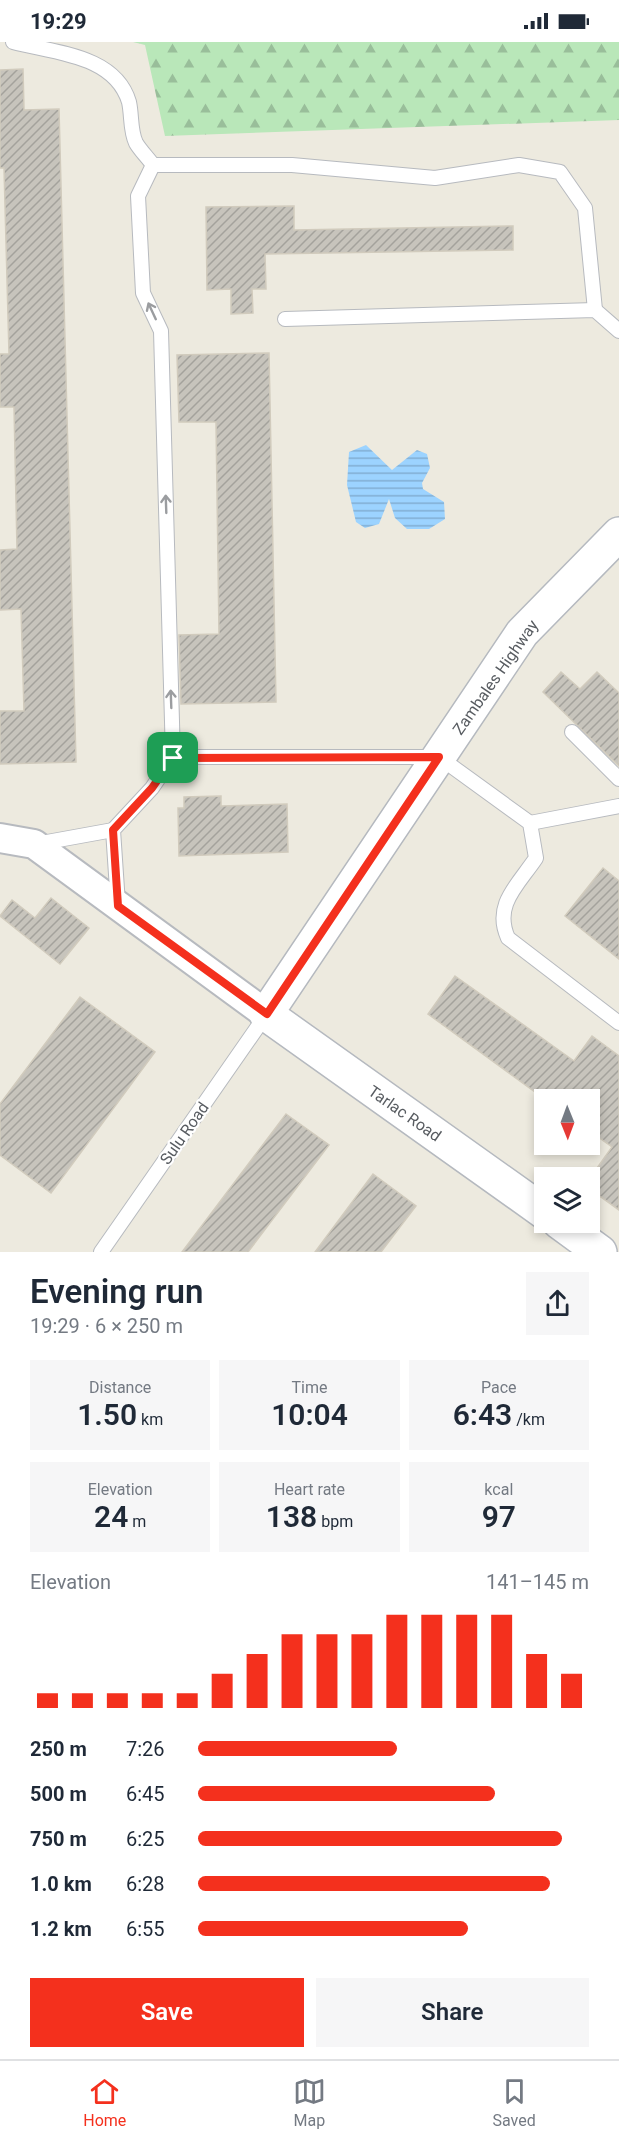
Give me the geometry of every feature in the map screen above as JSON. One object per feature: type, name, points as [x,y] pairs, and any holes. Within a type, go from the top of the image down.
[{"type":"main road","name":"Zambales Highway","points":[[267,1014],[522,633],[619,534]]},
{"type":"main road","name":"Tarlac Road","points":[[267,1014],[534,1205]]},
{"type":"main road","points":[[574,1233],[600,1252]]},
{"type":"street","points":[[1,839],[34,844],[267,1014]]},
{"type":"lane","points":[[13,42],[96,63],[110,71],[121,82],[129,103],[135,142],[153,165]]},
{"type":"lane","points":[[153,165],[292,165],[435,178],[519,165],[560,172],[585,208],[595,310]]},
{"type":"lane","points":[[34,844],[113,830],[152,788],[173,758],[161,331],[143,293],[138,196],[153,165]]},
{"type":"lane","points":[[285,319],[595,310],[619,330]]},
{"type":"lane","points":[[572,732],[619,778]]},
{"type":"lane","points":[[173,758],[439,757],[530,823],[536,858],[502,907],[502,925],[508,938],[619,1023]]},
{"type":"lane","points":[[530,823],[619,806]]},
{"type":"lane","points":[[113,830],[118,906]]},
{"type":"lane","name":"Sulu Road","points":[[102,1252],[267,1014]]},
{"type":"green space","points":[[133,42],[619,42],[619,120],[165,136],[145,45]]},
{"type":"water","points":[[366,445],[392,470],[417,450],[427,454],[430,468],[422,483],[423,489],[444,502],[445,519],[429,529],[407,529],[395,518],[389,499],[379,524],[365,528],[356,522],[347,485],[349,452]]},
{"type":"building","points":[[23,69],[24,110],[59,109],[76,762],[0,764],[0,711],[24,711],[21,609],[0,610],[0,550],[17,549],[14,407],[0,407],[0,354],[9,354],[4,168],[0,168],[0,70]]},
{"type":"building","points":[[294,206],[294,230],[513,226],[513,250],[265,254],[266,289],[252,289],[253,313],[231,314],[231,289],[207,290],[206,207]]},
{"type":"building","points":[[269,353],[276,702],[181,704],[179,635],[219,634],[216,422],[179,422],[177,355]]},
{"type":"building","points":[[561,672],[580,689],[597,672],[619,693],[619,766],[543,692]]},
{"type":"building","points":[[221,796],[221,806],[287,804],[288,852],[179,856],[178,808],[184,808],[184,797]]},
{"type":"building","points":[[603,868],[619,881],[619,959],[565,916]]},
{"type":"building","points":[[51,898],[89,928],[60,964],[0,916],[12,900],[35,918]]},
{"type":"building","points":[[455,976],[574,1061],[592,1036],[619,1056],[619,1210],[600,1196],[600,1167],[598,1167],[612,1147],[600,1138],[600,1089],[534,1089],[534,1091],[428,1014]]},
{"type":"building","points":[[80,997],[155,1052],[51,1193],[0,1155],[0,1104]]},
{"type":"building","points":[[286,1114],[329,1145],[248,1252],[182,1252]]},
{"type":"building","points":[[373,1174],[416,1206],[381,1252],[315,1252]]},
{"type":"route","points":[[439,757],[267,1014],[118,906],[113,830],[152,788],[173,758],[439,757]]}]
